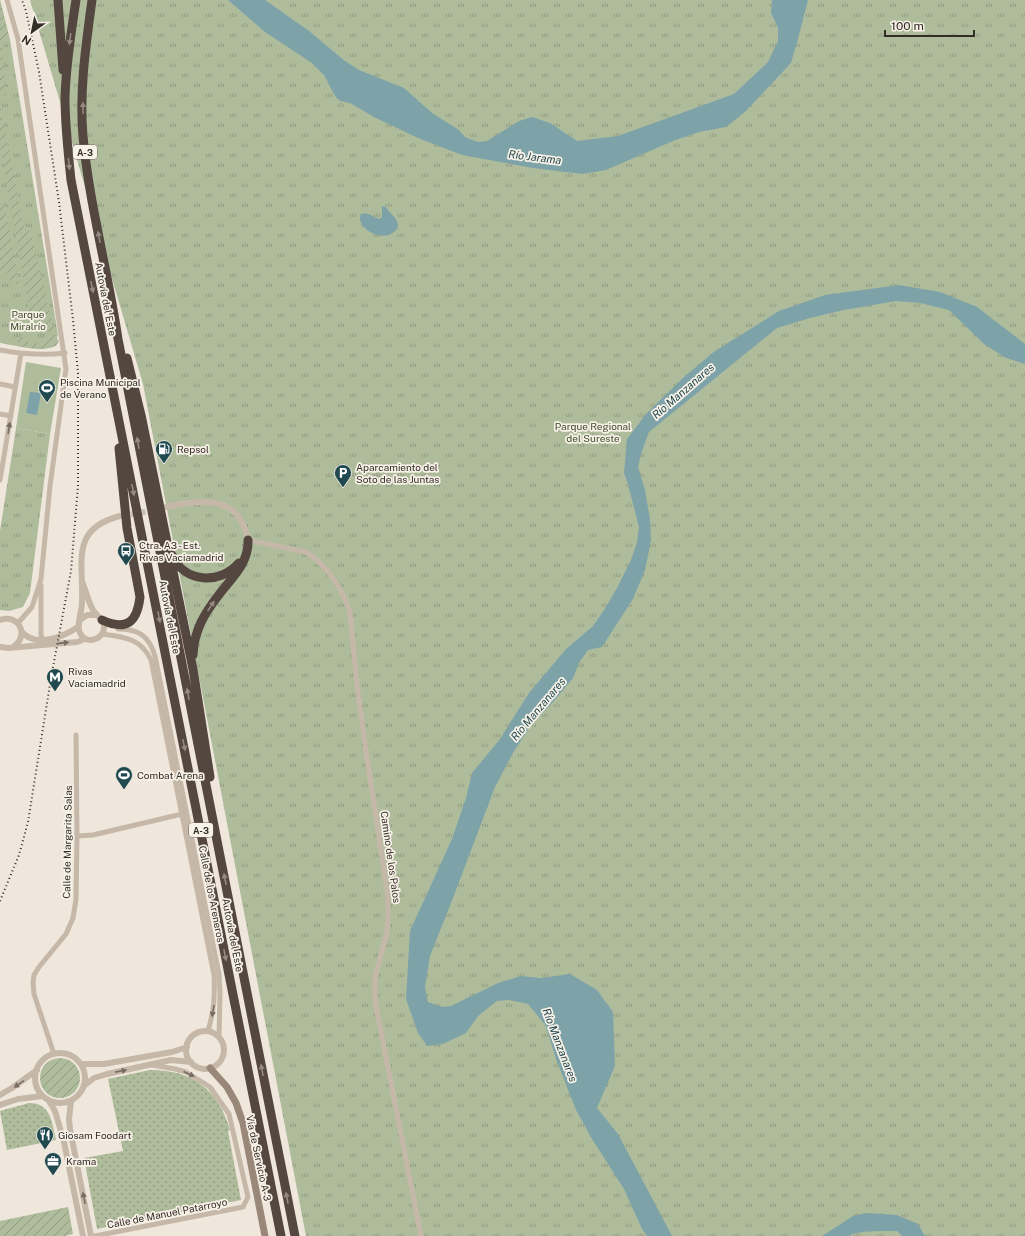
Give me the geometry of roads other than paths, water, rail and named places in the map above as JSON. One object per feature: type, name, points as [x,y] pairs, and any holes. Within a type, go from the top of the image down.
[{"type":"highway","points":[[58,0],[65,97]]},
{"type":"highway","name":"Autovía del Este","points":[[76,0],[65,97],[71,180],[281,1236]]},
{"type":"highway","name":"Autovía del Este","points":[[92,0],[86,43],[82,96],[83,135],[88,178],[118,339],[295,1236]]},
{"type":"highway","points":[[112,302],[117,313],[141,415],[193,669],[211,786],[209,801]]},
{"type":"highway","points":[[101,620],[116,626],[126,624],[137,612],[140,597],[127,528],[118,438],[119,424]]},
{"type":"highway","points":[[167,541],[173,558],[187,573],[197,578],[210,579],[220,577],[233,570],[241,561],[248,540]]},
{"type":"highway","points":[[193,669],[194,642],[202,619],[239,570],[248,549],[248,540]]},
{"type":"main road","name":"Vía de Servicio A-3","points":[[210,1068],[227,1087],[236,1103],[243,1123],[265,1236]]},
{"type":"street","points":[[7,0],[18,39],[41,203],[65,353],[66,369],[66,380],[50,486],[41,579],[42,640]]},
{"type":"street","points":[[0,350],[40,355],[65,353]]},
{"type":"street","points":[[0,480],[21,353]]},
{"type":"street","points":[[0,384],[15,387]]},
{"type":"street","points":[[0,414],[11,416]]},
{"type":"street","points":[[166,507],[204,501],[219,504],[234,513],[241,521],[248,540]]},
{"type":"street","points":[[85,639],[80,634],[78,627],[80,620],[82,581],[81,557],[86,539],[92,530],[100,523],[120,516]]},
{"type":"street","name":"Camino de los Palos","points":[[248,540],[306,552],[312,555],[327,571],[338,586],[347,602],[350,612],[364,744],[388,897],[387,933],[375,977],[375,1001],[421,1236]]},
{"type":"street","points":[[18,623],[32,607],[41,579]]},
{"type":"street","points":[[0,646],[6,648],[75,642],[85,639],[93,640],[98,638],[102,634],[101,620],[91,606],[82,581]]},
{"type":"street","points":[[80,620],[87,615],[101,620]]},
{"type":"street","points":[[0,620],[9,618],[18,623],[22,632],[30,638],[42,640],[63,636],[78,627]]},
{"type":"street","name":"Calle de los Areneros","points":[[101,620],[118,629],[128,629],[139,633],[152,644],[218,974],[220,994],[219,1037]]},
{"type":"street","points":[[13,647],[20,641],[22,632]]},
{"type":"street","name":"Calle de los Areneros","points":[[102,634],[122,636],[138,643],[144,648],[151,660],[214,975],[215,994],[213,1013],[208,1031]]},
{"type":"street","name":"Calle de Margarita Salas","points":[[54,1054],[34,994],[33,983],[34,975],[38,967],[66,934],[73,918],[76,899],[76,735]]},
{"type":"street","points":[[77,836],[93,835],[182,814]]},
{"type":"street","points":[[208,1031],[219,1037],[223,1043],[224,1055],[216,1066],[204,1069],[191,1062],[188,1058],[187,1047],[192,1037],[197,1033],[208,1031]]},
{"type":"street","points":[[81,1064],[104,1064],[172,1052],[187,1047]]},
{"type":"street","points":[[49,1101],[64,1103],[71,1101],[82,1092],[86,1077],[81,1064],[72,1056],[66,1054],[54,1054],[43,1060],[37,1070],[35,1080],[38,1089],[49,1101],[55,1111],[64,1142],[83,1236]]},
{"type":"street","points":[[85,1085],[94,1078],[174,1060],[191,1062]]},
{"type":"street","name":"Calle de Manuel Patarroyo","points":[[95,1236],[243,1207],[248,1197],[229,1114],[210,1087],[196,1078],[175,1069],[152,1065]]},
{"type":"street","points":[[0,1095],[37,1070]]},
{"type":"street","points":[[0,1105],[18,1100],[43,1096]]},
{"type":"street","points":[[71,1101],[69,1119],[70,1129],[91,1236]]},
{"type":"water","name":"Río Jarama","points":[[228,0],[265,0],[309,31],[345,61],[359,70],[404,88],[432,113],[459,130],[465,137],[478,142],[487,141],[519,121],[532,117],[550,123],[577,141],[618,136],[734,94],[768,62],[778,41],[778,28],[771,13],[772,0],[808,0],[791,63],[746,111],[726,127],[699,132],[673,141],[606,170],[582,174],[533,168],[462,155],[418,138],[374,117],[350,103],[340,101],[335,96],[324,75],[312,63],[265,32]]},
{"type":"water","points":[[382,206],[386,207],[398,222],[396,231],[390,235],[377,235],[371,232],[366,229],[360,219],[361,214],[364,213],[380,219],[382,217]]},
{"type":"water","name":"Río Manzanares","points":[[899,285],[940,292],[977,307],[1025,344],[1025,364],[1006,358],[984,344],[949,310],[920,303],[896,301],[844,310],[777,328],[649,432],[638,467],[645,490],[650,519],[651,541],[645,570],[633,599],[602,647],[588,650],[579,663],[573,678],[531,725],[513,753],[495,787],[430,956],[425,987],[428,1002],[442,1007],[451,1006],[498,983],[521,976],[541,978],[570,974],[597,990],[613,1012],[615,1066],[597,1108],[618,1134],[672,1236],[647,1236],[642,1229],[624,1189],[592,1139],[576,1110],[556,1059],[546,1026],[528,1004],[509,1000],[497,1001],[478,1016],[466,1033],[443,1044],[427,1046],[418,1033],[406,999],[410,931],[452,839],[466,798],[472,773],[500,739],[529,693],[566,649],[593,626],[617,588],[631,560],[637,542],[639,527],[624,473],[627,439],[646,414],[684,377],[715,351],[779,311],[825,295]]},
{"type":"water","points":[[30,392],[41,393],[37,415],[26,413]]},
{"type":"water","points":[[866,1213],[897,1215],[918,1224],[925,1236],[902,1236],[897,1231],[886,1231],[865,1232],[849,1236],[822,1236],[853,1216]]},
{"type":"tunnel","points":[[122,516],[154,510]]},
{"type":"railway","points":[[0,901],[19,855],[28,822],[51,678],[71,571],[78,486],[78,373],[73,320],[59,202],[39,72],[26,11],[22,0]]},
{"type":"place","name":"Piscina Municipal de Verano","points":[[47,403]]},
{"type":"place","name":"Repsol","points":[[164,464]]},
{"type":"place","name":"Aparcamiento del Soto de las Juntas","points":[[343,488]]},
{"type":"place","name":"Ctra. A3 - Est. Rivas Vaciamadrid","points":[[126,566]]},
{"type":"place","name":"Rivas Vaciamadrid","points":[[55,692]]},
{"type":"place","name":"Combat Arena","points":[[124,790]]},
{"type":"place","name":"Giosam Foodart","points":[[45,1150]]},
{"type":"place","name":"Krama","points":[[53,1176]]},
{"type":"park label","name":"Parque Miralrío","points":[[28,320]]},
{"type":"park label","name":"Parque Regional del Sureste","points":[[593,432]]}]
